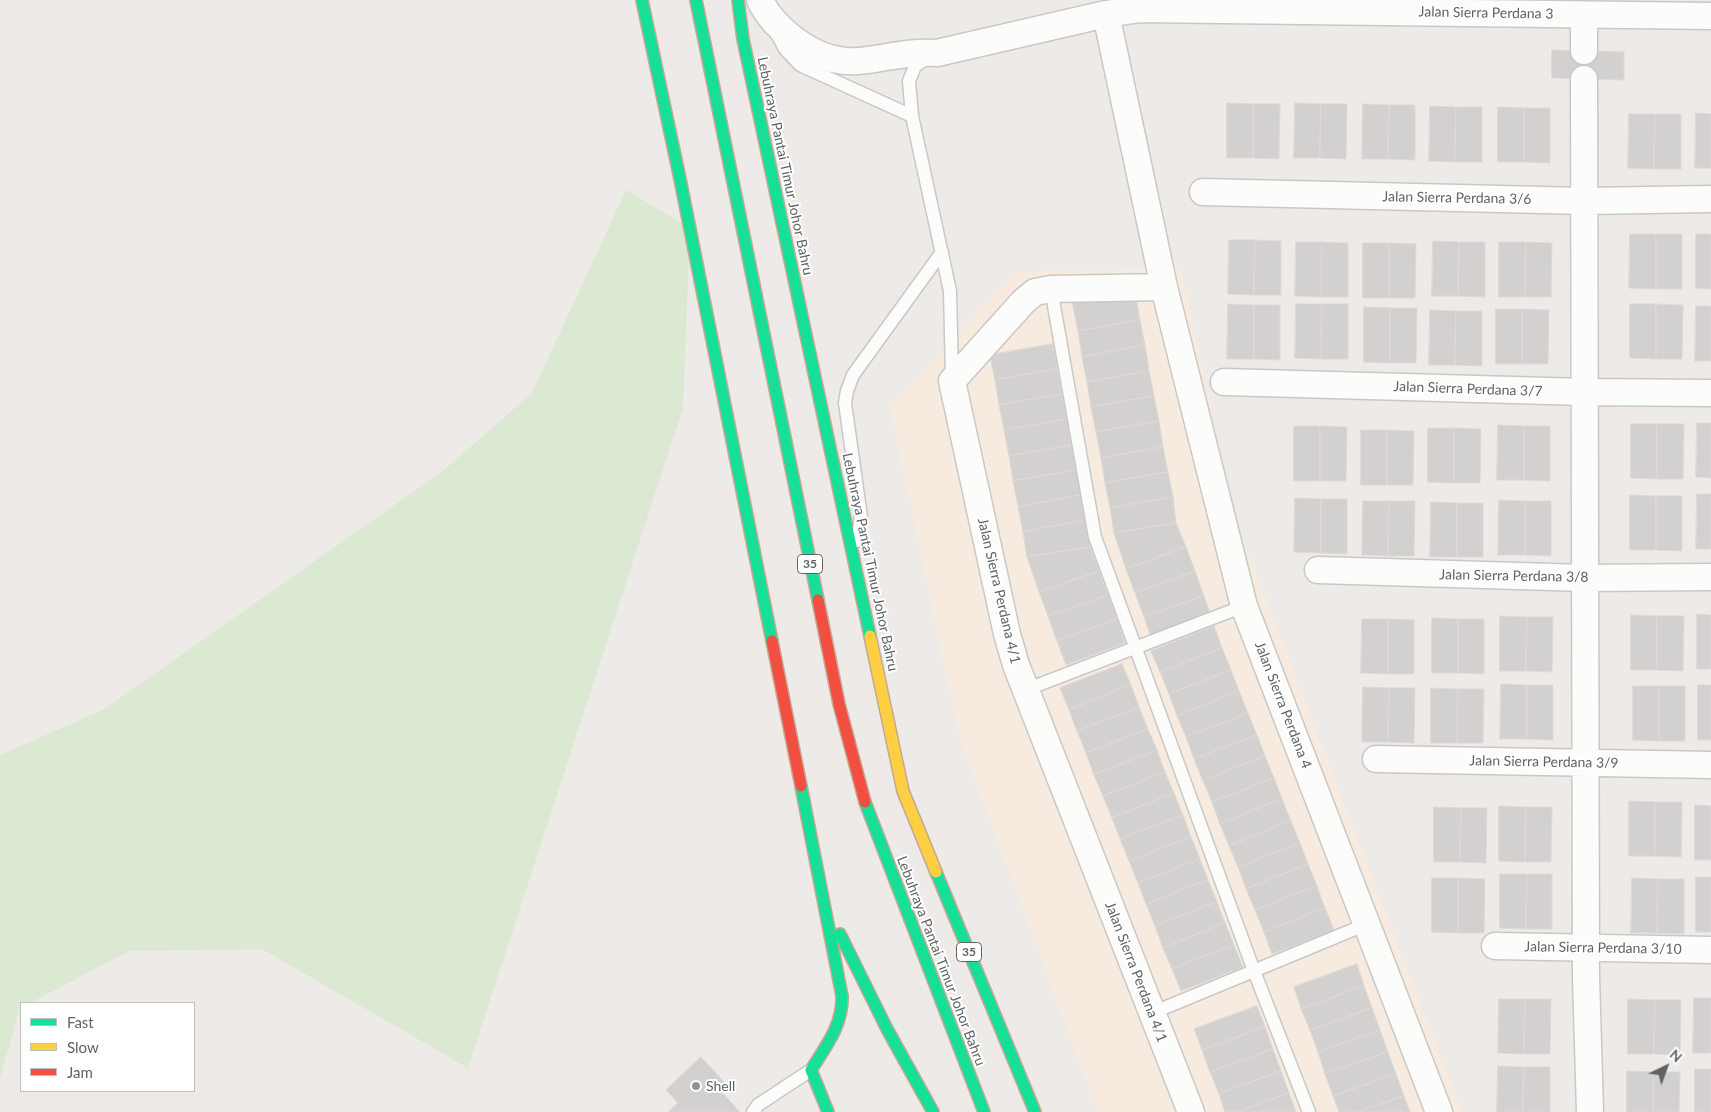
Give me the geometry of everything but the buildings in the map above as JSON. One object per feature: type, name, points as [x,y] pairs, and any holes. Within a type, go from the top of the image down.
[{"type":"highway","points":[[642,0],[682,189],[835,958],[842,1007],[836,1029],[810,1070],[828,1112]]},
{"type":"highway","name":"Lebuhraya Pantai Timur Johor Bahru","points":[[696,0],[841,713],[866,806],[984,1112]]},
{"type":"highway","name":"Lebuhraya Pantai Timur Johor Bahru","points":[[738,0],[743,39],[903,792],[1035,1112]]},
{"type":"highway","points":[[824,901],[888,1029],[933,1112]]},
{"type":"street","name":"Jalan Sierra Perdana 3","points":[[766,9],[786,34],[804,47],[822,56],[851,62],[920,52],[937,53],[1105,7],[1140,5],[1573,10],[1711,16]]},
{"type":"street","name":"Jalan Sierra Perdana 4","points":[[1105,7],[1164,286],[1244,606],[1439,1112]]},
{"type":"street","points":[[1573,10],[1584,50]]},
{"type":"street","points":[[1584,79],[1586,947],[1590,1112]]},
{"type":"street","name":"Jalan Sierra Perdana 3/6","points":[[1203,192],[1585,201],[1711,199]]},
{"type":"street","points":[[952,381],[1029,296],[1042,290],[1164,286]]},
{"type":"street","name":"Jalan Sierra Perdana 4/1","points":[[952,381],[1007,634],[1016,665],[1191,1112]]},
{"type":"street","name":"Jalan Sierra Perdana 3/7","points":[[1224,382],[1585,392],[1711,393]]},
{"type":"street","name":"Jalan Sierra Perdana 3/8","points":[[1318,570],[1586,578],[1711,577]]},
{"type":"street","name":"Jalan Sierra Perdana 3/9","points":[[1376,759],[1711,765]]},
{"type":"street","name":"Jalan Sierra Perdana 3/10","points":[[1495,946],[1711,950]]},
{"type":"lane","points":[[766,9],[779,39],[800,64],[912,116]]},
{"type":"lane","points":[[937,53],[921,61],[912,72],[909,81],[912,116],[950,291],[952,381]]},
{"type":"lane","points":[[854,560],[861,518],[845,403],[847,390],[853,375],[942,252]]},
{"type":"lane","points":[[1051,289],[1095,537],[1134,648],[1254,971],[1309,1112]]},
{"type":"lane","points":[[1025,690],[1244,606]]},
{"type":"lane","points":[[1152,1013],[1367,924]]},
{"type":"lane","points":[[753,1112],[758,1105],[810,1070]]},
{"type":"shaded area","points":[[1181,268],[1232,510],[1462,1112],[1098,1112],[959,736],[890,407],[1015,272]]},
{"type":"green space","points":[[626,190],[690,228],[683,408],[468,1068],[262,949],[129,951],[32,1002],[20,1002],[0,1079],[0,755],[103,710],[443,471],[532,393]]},
{"type":"traffic: fast","points":[[642,0],[680,179],[772,641]]},
{"type":"traffic: fast","points":[[696,0],[818,600]]},
{"type":"traffic: fast","points":[[738,0],[743,39],[870,636]]},
{"type":"traffic: fast","points":[[801,786],[842,996],[842,1007],[837,1026],[811,1070],[828,1112]]},
{"type":"traffic: fast","points":[[865,802],[984,1112]]},
{"type":"traffic: fast","points":[[936,872],[1035,1112]]},
{"type":"traffic: fast","points":[[840,934],[887,1029],[933,1112]]},
{"type":"traffic: slow","points":[[870,636],[903,791],[936,872]]},
{"type":"traffic: jam","points":[[818,600],[839,704],[865,802]]},
{"type":"traffic: jam","points":[[772,641],[801,786]]},
{"type":"place","name":"Shell","points":[[696,1086]]}]
